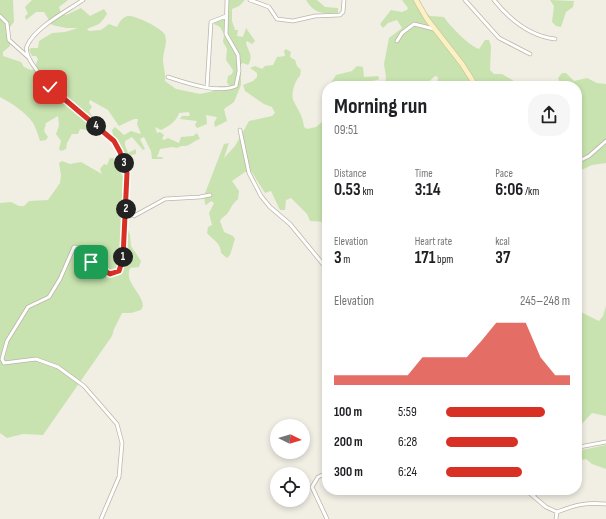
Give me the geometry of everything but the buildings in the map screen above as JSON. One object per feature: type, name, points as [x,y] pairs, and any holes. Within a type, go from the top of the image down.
[{"type":"street","points":[[28,57],[27,46],[40,29],[83,0]]},
{"type":"street","points":[[168,77],[190,84],[207,87],[231,88],[236,86],[238,80],[238,55],[226,34],[227,0]]},
{"type":"street","points":[[250,0],[269,7],[278,19],[293,21],[315,16],[340,15],[343,12],[344,0]]},
{"type":"street","points":[[416,0],[434,29],[462,64],[473,81]]},
{"type":"street","points":[[465,0],[499,38],[530,54]]},
{"type":"street","points":[[494,0],[506,16],[516,24],[547,38],[555,39]]},
{"type":"street","points":[[0,16],[7,23],[9,40],[28,57],[50,87],[114,141],[127,173],[123,258],[119,271],[110,274],[91,262],[83,255],[79,248],[74,247],[60,279],[48,297],[28,307],[7,341],[2,359],[4,363],[9,364],[25,359],[36,359],[58,367],[84,386],[117,424],[122,443],[119,477],[101,519]]},
{"type":"street","points":[[207,87],[211,22],[226,16]]},
{"type":"street","points":[[397,41],[402,33],[414,24],[434,29]]},
{"type":"street","points":[[240,130],[249,173],[261,196],[290,224],[322,263]]},
{"type":"street","points":[[582,160],[589,156],[606,141]]},
{"type":"street","points":[[126,213],[134,216],[165,199],[210,195]]},
{"type":"street","points":[[582,446],[606,442]]},
{"type":"street","points":[[322,475],[318,477],[312,487],[327,519]]},
{"type":"street","points":[[533,496],[546,507],[557,512],[577,504],[590,502],[606,504]]},
{"type":"street","points":[[556,519],[557,512]]},
{"type":"green space","points":[[0,0],[13,0],[14,22],[10,27],[10,46],[3,52],[3,56],[21,62],[24,67],[31,70],[34,69],[38,59],[36,56],[32,56],[29,50],[31,48],[38,48],[39,41],[52,33],[65,32],[78,28],[66,28],[52,25],[44,12],[36,12],[26,20],[25,16],[28,14],[25,7],[32,0],[68,0],[59,7],[61,13],[66,15],[81,8],[90,16],[104,9],[107,14],[98,24],[87,29],[89,31],[101,30],[109,24],[117,27],[122,19],[128,16],[138,18],[155,26],[163,32],[166,38],[163,60],[165,81],[176,89],[200,94],[214,91],[219,86],[229,86],[227,82],[228,76],[232,74],[233,70],[226,60],[227,49],[223,42],[224,34],[220,27],[214,23],[228,17],[229,0],[245,0],[239,6],[232,9],[232,21],[235,30],[238,30],[237,36],[243,37],[246,28],[255,41],[252,44],[247,41],[246,43],[250,54],[250,62],[248,65],[243,63],[241,64],[241,85],[234,102],[224,109],[227,121],[215,127],[214,123],[217,117],[206,115],[207,124],[197,128],[195,125],[197,121],[180,119],[182,116],[189,116],[190,114],[188,112],[179,113],[174,121],[161,130],[155,127],[157,133],[160,132],[164,135],[162,139],[164,140],[168,138],[179,143],[181,137],[193,136],[197,133],[200,139],[187,146],[160,149],[157,157],[162,157],[163,159],[152,159],[151,151],[144,137],[140,139],[145,149],[143,150],[132,137],[125,141],[125,145],[128,153],[136,149],[136,154],[128,156],[114,139],[112,130],[115,127],[124,135],[131,131],[141,134],[137,124],[138,119],[134,119],[119,126],[108,110],[90,100],[89,103],[92,107],[89,111],[93,118],[91,128],[88,130],[80,129],[78,134],[72,134],[67,143],[66,149],[61,151],[59,149],[61,141],[56,134],[59,126],[58,116],[46,123],[44,131],[48,137],[46,140],[40,141],[33,123],[27,115],[0,97]]},
{"type":"green space","points":[[306,0],[317,0],[325,7],[338,8],[338,13],[323,13],[316,11]]},
{"type":"green space","points":[[402,0],[419,0],[426,13],[430,16],[444,17],[460,35],[470,44],[479,49],[485,40],[489,40],[491,46],[490,70],[494,74],[502,74],[514,81],[438,81],[438,77],[435,76],[430,81],[386,81],[384,64],[389,38],[402,28],[397,20],[388,23],[383,28],[380,24],[391,10],[402,12],[408,8]]},
{"type":"green space","points":[[550,0],[574,1],[573,7],[566,12],[561,27],[556,26],[552,22],[554,6]]},
{"type":"green space","points":[[286,49],[291,52],[290,57],[295,60],[297,66],[301,70],[300,76],[294,87],[293,100],[301,116],[304,127],[307,129],[316,127],[322,122],[322,222],[310,221],[307,214],[291,198],[286,200],[285,210],[280,210],[271,191],[265,193],[251,171],[245,172],[232,181],[239,191],[238,199],[220,221],[224,232],[233,236],[235,239],[230,255],[227,258],[221,253],[218,244],[207,233],[208,227],[212,225],[209,213],[214,203],[211,201],[206,205],[204,196],[224,144],[229,143],[224,158],[235,146],[249,121],[272,116],[275,113],[272,107],[264,104],[245,91],[243,85],[253,81],[257,77],[257,73],[250,68],[255,66],[262,69],[265,66],[273,65],[277,57],[285,56],[284,51]]},
{"type":"green space","points":[[357,66],[363,67],[364,77],[378,76],[379,78],[378,80],[371,81],[332,81],[336,75],[352,71]]},
{"type":"green space","points":[[562,73],[566,73],[574,81],[559,81],[558,78]]},
{"type":"green space","points":[[587,78],[597,83],[606,84],[606,163],[592,165],[582,170],[582,81],[574,81]]},
{"type":"green space","points":[[110,158],[113,158],[124,179],[123,216],[130,235],[131,246],[141,261],[139,267],[130,268],[129,278],[140,296],[143,306],[141,310],[131,313],[122,313],[112,336],[43,435],[23,434],[7,438],[0,433],[0,203],[11,202],[19,206],[24,206],[29,201],[48,200],[60,183],[61,175],[59,163],[62,161],[70,164],[81,162],[102,174],[100,169],[104,164],[107,165]]},
{"type":"green space","points":[[606,306],[606,416],[592,413],[582,424],[582,312],[599,321],[603,316]]},
{"type":"green space","points":[[606,445],[606,469],[592,464],[586,459],[582,460],[582,450]]},
{"type":"route","points":[[50,87],[114,141],[120,152],[127,173],[127,198],[121,268],[114,274],[110,274],[91,262]]}]
